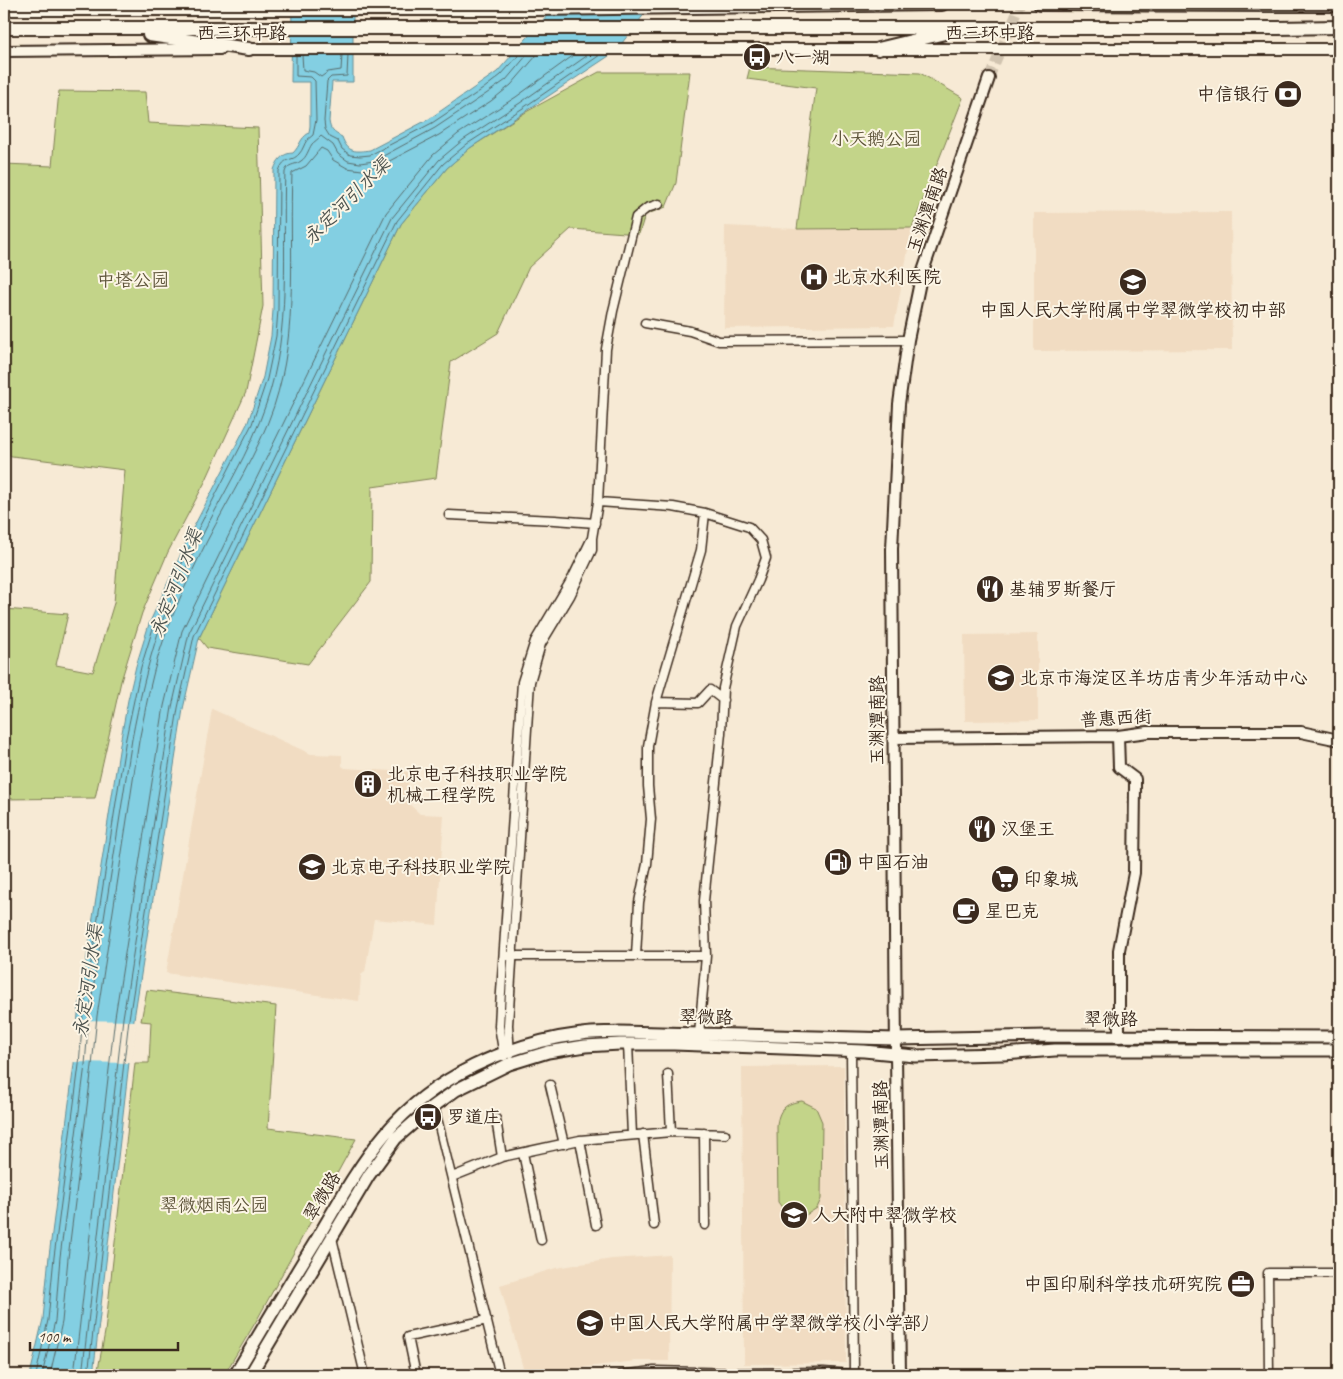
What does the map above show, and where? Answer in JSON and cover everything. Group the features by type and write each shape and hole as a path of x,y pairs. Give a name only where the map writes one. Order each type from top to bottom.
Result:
{"highway":[{"path":"71,8 98,4"},
{"path":"4,9 535,9 942,4"},
{"path":"1040,4 1339,6"},
{"path":"4,28 1339,27"},
{"path":"104,28 250,49"},
{"path":"878,49 967,28"}],"main road":[{"name":"翠微路","path":"235,1375 359,1169 385,1134 417,1103 451,1079 486,1060 506,1052 546,1040 583,1034 699,1034 896,1039 1046,1036 1339,1037"},
{"name":"翠微路","path":"250,1375 369,1175 396,1138 456,1090 509,1064 548,1052 584,1046 628,1044 851,1050 915,1056 1003,1054 1055,1050 1339,1050"}],"street":[{"name":"西三环中路","path":"4,51 481,48 1339,49"},
{"name":"玉渊潭南路","path":"900,1375 892,549 898,404 908,340 921,277 989,78"},
{"path":"506,1052 530,682 541,644 574,588 592,550 598,502 606,349 613,311 636,217 647,208 659,204"},
{"path":"645,323 690,331 719,341 908,340"},
{"path":"598,502 672,507 705,513 749,526 761,540 766,558 737,626 723,688 721,733 704,901 706,956 699,1034"},
{"path":"636,956 639,902 647,864 651,819 648,786 648,746 656,702 701,550 705,513"},
{"path":"449,515 595,523"},
{"path":"509,1064 499,1026 522,682 535,641 573,577 592,538"},
{"path":"656,702 698,703 710,690 723,700"},
{"name":"普惠西街","path":"894,738 1118,736 1148,732 1301,732 1339,740"},
{"path":"1118,736 1119,767 1134,779 1135,787 1134,873 1119,950 1119,1037"},
{"path":"503,956 706,956"},
{"path":"628,1044 632,1135"},
{"path":"851,1050 854,1374"},
{"path":"668,1074 671,1132"},
{"path":"550,1085 564,1144"},
{"path":"434,1106 500,1375"},
{"path":"496,1119 502,1158"},
{"path":"452,1177 502,1158 580,1140 671,1132 725,1134"},
{"path":"704,1133 705,1225"},
{"path":"643,1134 654,1225"},
{"path":"580,1140 596,1225"},
{"path":"524,1153 541,1240"},
{"path":"332,1238 365,1375"},
{"path":"1269,1375 1268,1273 1339,1273"},
{"path":"416,1375 408,1337 487,1320"},
{"path":"621,1375 654,1371 671,1373 864,1375"}],"shaded area":[{"name":"中国人民大学附属中学翠微学校初中部","path":"1231,212 1232,350 1034,351 1034,213"},
{"name":"北京水利医院","path":"725,226 797,229 912,228 894,326 724,328"},
{"name":"北京市海淀区羊坊店青少年活动中心","path":"1038,634 1038,720 965,721 964,635"},
{"name":"北京电子科技职业学院","path":"212,709 311,754 342,755 342,766 345,768 408,772 408,803 420,814 444,815 437,925 374,919 365,972 361,975 359,1001 166,973"},
{"name":"人大附中翠微学校","path":"844,1066 846,1363 744,1364 742,1067"},
{"name":"中国人民大学附属中学翠微学校(小学部)","path":"670,1255 669,1361 636,1361 578,1368 559,1375 525,1375 500,1285 556,1268 612,1259"}],"green space":[{"name":"小天鹅公园","path":"750,67 920,73 963,98 912,228 797,229 816,88 747,79"},
{"path":"599,72 690,72 676,183 666,207 645,215 639,234 571,229 529,267 498,333 451,362 436,478 372,487 371,582 308,664 207,648 199,638 401,224 447,168 470,148 526,112"},
{"name":"中塔公园","path":"59,91 145,92 148,123 258,128 263,306 246,392 205,482 168,552 142,613 121,681 95,798 4,799 4,609 68,614 56,665 93,672 114,603 125,470 4,455 4,164 52,166"},
{"name":"翠微烟雨公园","path":"147,990 276,1006 268,1128 356,1139 258,1318 224,1375 97,1375 105,1332 135,1063 149,1063 151,1022 141,1021"},
{"path":"802,1101 816,1108 822,1122 821,1199 817,1208 806,1215 798,1217 786,1213 778,1202 777,1127 779,1116 784,1108"}],"water":[{"name":"永定河引水渠","path":"292,4 353,4 353,82 332,82 329,121 331,129 342,137 350,149 360,151 370,150 429,119 497,72 557,4 652,4 615,52 470,148 447,168 401,224 199,638 183,709 134,1019 93,1375 30,1375 43,1319 49,1256 74,1064 78,1014 128,700 149,624 190,534 248,422 263,377 271,336 273,310 274,170 280,158 296,150 303,138 309,133 310,126 310,82 291,82"}],"pier":[{"path":"75,1020 136,1021 131,1063 71,1062"}],"tunnel":[{"path":"989,78 1020,4"}],"place":[{"name":"八一湖","path":"757,57"},
{"name":"中信银行","path":"1288,94"},
{"name":"北京水利医院","path":"814,277"},
{"name":"中国人民大学附属中学翠微学校初中部","path":"1133,282"},
{"name":"基辅罗斯餐厅","path":"990,589"},
{"name":"北京市海淀区羊坊店青少年活动中心","path":"1001,678"},
{"name":"北京电子科技职业学院 机械工程学院","path":"368,784"},
{"name":"汉堡王","path":"982,829"},
{"name":"中国石油","path":"838,862"},
{"name":"北京电子科技职业学院","path":"312,867"},
{"name":"印象城","path":"1005,879"},
{"name":"星巴克","path":"966,911"},
{"name":"罗道庄","path":"428,1117"},
{"name":"人大附中翠微学校","path":"794,1215"},
{"name":"中国印刷科学技术研究院","path":"1241,1284"},
{"name":"中国人民大学附属中学翠微学校(小学部)","path":"590,1323"}]}
